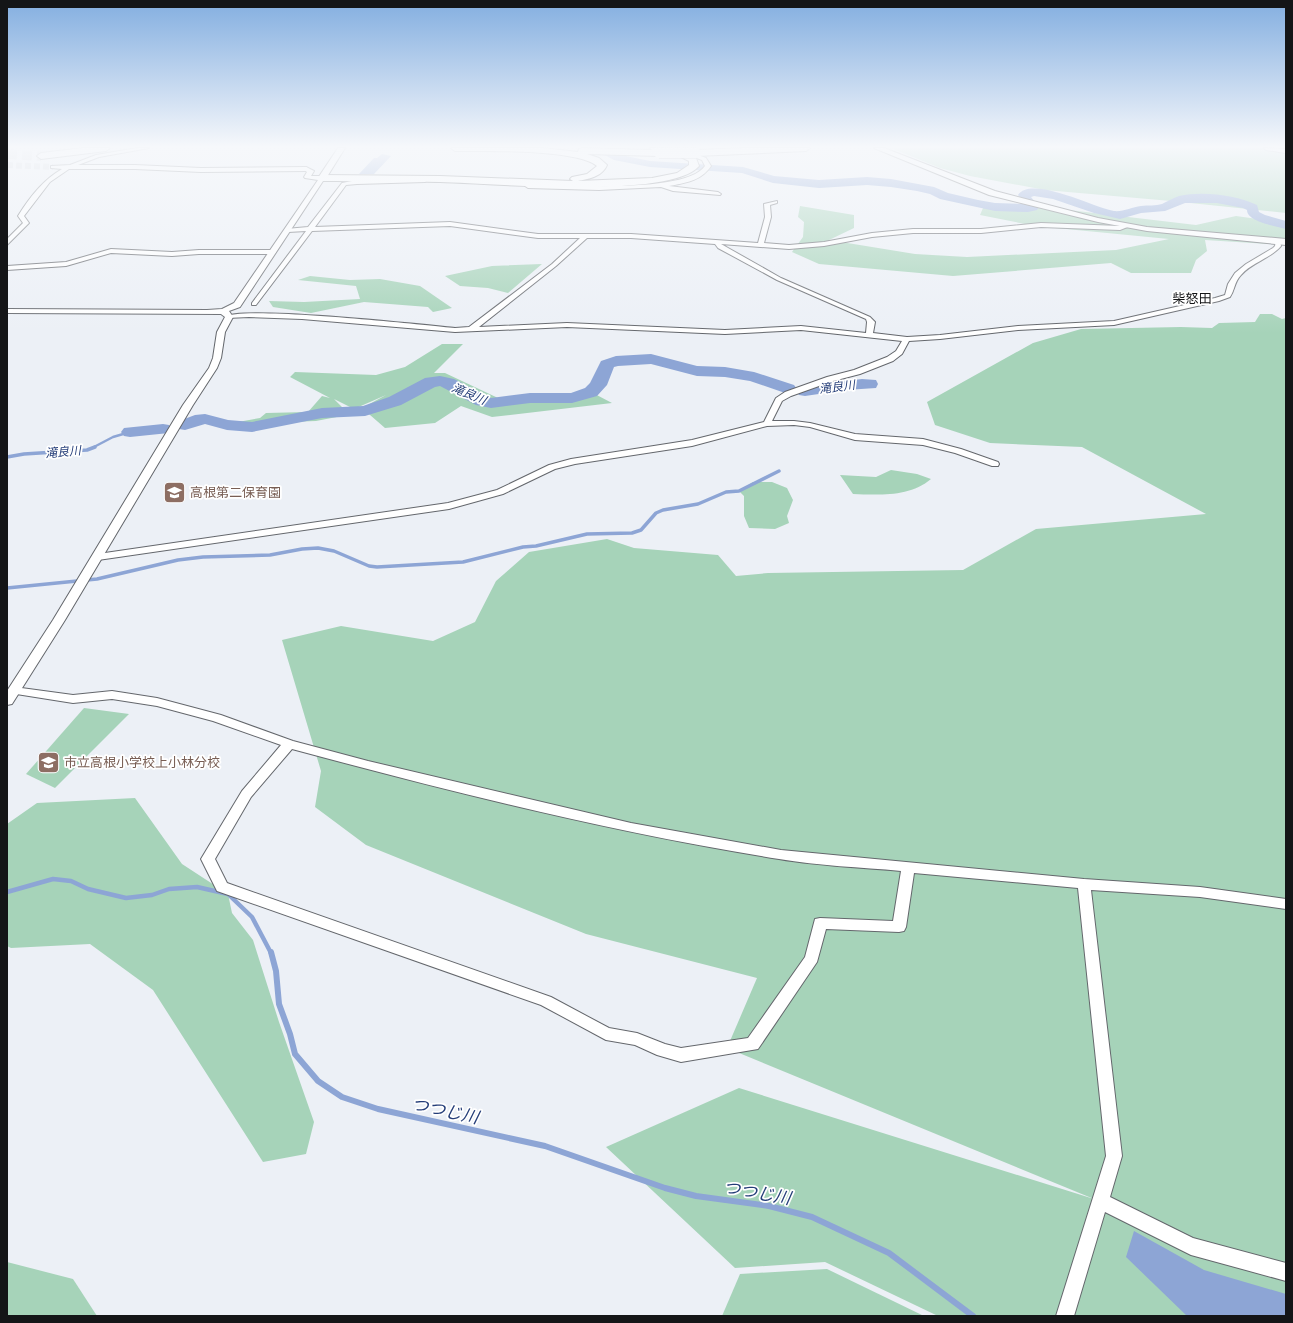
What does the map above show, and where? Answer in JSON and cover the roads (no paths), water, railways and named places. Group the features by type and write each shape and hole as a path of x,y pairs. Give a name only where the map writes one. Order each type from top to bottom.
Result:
{"main road":[{"path":"1060,210 1127,226 1181,233 1282,242"}],"street":[{"path":"7,243 26,223 21,216 25,210"},
{"path":"301,210 237,305 226,314 221,332 217,358 213,368 188,404 98,557 11,696 72,699 112,695 157,702 217,718 289,744 368,765 631,828 781,855 1084,884 1200,892 1286,904"},
{"path":"254,304 324,210"},
{"path":"760,245 768,217 767,210"},
{"path":"288,230 450,224 538,236 631,236 760,245 801,246 824,244 890,233 981,231 1027,225 1120,228 1127,226"},
{"path":"470,330 554,265 586,236"},
{"path":"717,242 720,247 760,269 868,318 872,322 868,335"},
{"path":"7,311 207,312 302,317 470,330 567,325 717,332 801,328 907,339 940,337 1018,328 1114,323 1217,300 1228,296 1230,286 1248,264 1274,251 1282,242"},
{"path":"7,268 66,264 111,251 172,254 199,252 273,252"},
{"path":"767,424 779,400 788,394 830,379 857,372 890,359 899,352 907,339"},
{"path":"98,557 450,506 500,492 552,466 574,461 692,443 767,424 794,423 810,425 855,437 923,442 958,451 995,464"},
{"path":"289,744 246,794 208,859 222,887 546,1001 606,1034 637,1039 662,1050 681,1055 753,1044 812,958 820,923 899,927 908,867"},
{"path":"1065,1316 1114,1156 1084,884"},
{"path":"1100,1201 1191,1246 1286,1272"}],"water":[{"path":"1134,1231 1204,1270 1286,1294 1286,1316 1187,1316 1126,1257"}],"waterway":[{"path":"1097,210 1110,214 1120,215 1137,210"},
{"path":"1253,210 1253,213 1260,218 1286,225"},
{"name":"滝良川","path":"185,425 195,420 205,419 227,425 252,427 322,413 365,411 395,401 431,382 440,381 448,383 482,401 491,403 530,398 572,398 591,392 598,385 607,364 616,361 651,359 697,371 725,372 754,377 788,389"},
{"name":"滝良川","path":"805,391 846,385 870,384"},
{"name":"滝良川","path":"130,432 163,429"},
{"name":"滝良川","path":"92,448 113,437 130,432"},
{"name":"滝良川","path":"7,457 24,454 87,450 95,447"},
{"path":"7,588 97,579 178,560 203,557 270,555 302,549 318,548 334,551 369,566 377,567 463,562 523,547 536,546 587,534 632,533 641,530 656,513 663,510 698,504 726,492 739,491 779,471"},
{"name":"つつじ川","path":"7,892 53,879 71,881 88,889 126,898 152,895 169,889 197,887 228,894 252,917 271,953"},
{"name":"つつじ川","path":"271,952 276,971 279,1004 290,1034 295,1054 318,1081 342,1097 378,1109 545,1146 665,1188 696,1196 769,1206 812,1217 889,1253 973,1316"}],"place":[{"name":"高根第二保育園","path":"175,492"},
{"name":"市立高根小学校上小林分校","path":"48,762"}],"district":[{"name":"柴怒田","path":"1192,298"}]}
